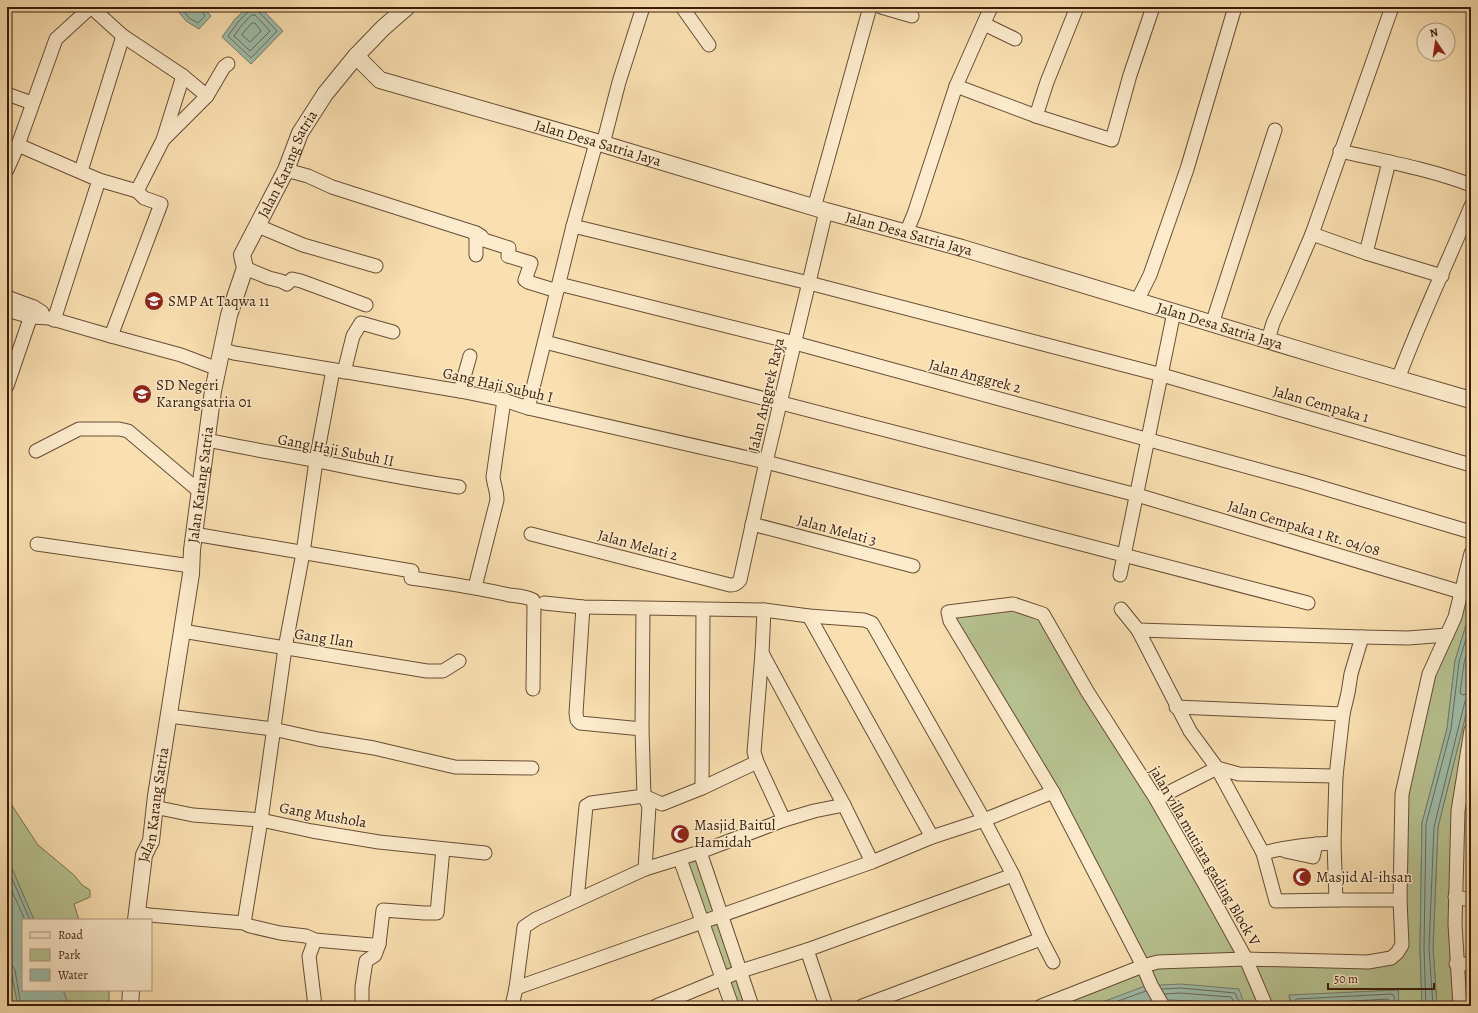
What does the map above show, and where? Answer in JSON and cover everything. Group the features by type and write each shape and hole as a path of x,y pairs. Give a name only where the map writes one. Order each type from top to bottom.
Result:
{"street":[{"path":"8,166 18,145 56,38 91,7 123,36 183,76 207,96"},
{"path":"528,408 573,226 643,7"},
{"path":"682,7 709,45"},
{"name":"Jalan Anggrek Raya","path":"736,584 740,580 766,462 809,282 820,210 870,7"},
{"path":"881,7 912,16"},
{"path":"906,233 914,214 956,86 991,7"},
{"path":"1036,116 1046,82 1077,7"},
{"path":"956,86 1036,116 1112,140 1130,75 1152,7"},
{"path":"1137,301 1150,274 1188,169 1235,7"},
{"path":"1268,340 1273,323 1312,234 1392,7"},
{"name":"Jalan Karang Satria","path":"136,916 144,855 151,841 154,807 191,566 199,491 221,350 231,310 245,268 242,255 286,170 300,134 325,94 356,56 405,8"},
{"path":"984,24 1015,39"},
{"path":"81,171 123,36"},
{"name":"Jalan Desa Satria Jaya","path":"356,56 380,80 820,210 962,248 1212,324 1471,400"},
{"path":"163,140 207,96 224,67 228,64"},
{"path":"137,191 163,140 183,76"},
{"path":"7,94 32,104"},
{"path":"1212,324 1275,130"},
{"path":"18,145 99,180 137,191 144,198 161,204 111,336"},
{"path":"1340,151 1448,177 1471,185"},
{"path":"1366,253 1389,162"},
{"path":"286,170 308,176 332,187 476,233 476,255"},
{"path":"52,319 99,180"},
{"path":"1398,379 1419,324 1442,276 1471,206"},
{"path":"258,226 303,245 376,266"},
{"name":"Jalan Cempaka 1","path":"573,226 809,282 1162,375 1471,465"},
{"name":"Jalan Anggrek 2","path":"476,233 484,240 510,248 508,256 531,263 525,280 528,282 558,287 794,343 1303,482 1471,532"},
{"path":"1312,234 1366,253 1442,276"},
{"path":"245,268 287,284 292,279 300,281 366,305"},
{"path":"7,297 33,312 52,319 181,355 218,369"},
{"path":"7,310 33,312"},
{"path":"7,386 33,312"},
{"path":"1120,575 1174,312"},
{"path":"244,923 261,820 285,648 303,553 316,461 339,371 353,336 361,323 393,332"},
{"name":"Jalan Cempaka 1 Rt. 04/08","path":"545,342 1137,495 1466,593"},
{"name":"Gang Haji Subuh I","path":"221,350 460,391 504,400 528,408 766,462 1308,603"},
{"path":"460,391 470,356"},
{"path":"475,587 497,500 493,477 504,400"},
{"path":"36,452 79,429 120,428 128,431 199,491"},
{"name":"Gang Haji Subuh II","path":"207,440 250,450 316,461 398,478 459,487"},
{"name":"Jalan Melati 3","path":"752,524 913,566"},
{"path":"194,534 412,571 411,578 475,587 516,596 528,597 532,600 533,689"},
{"name":"Jalan Melati 2","path":"532,534 730,585 736,584"},
{"path":"37,544 191,566"},
{"name":"jalan villa mutiara gading Block V","path":"1053,792 959,637 950,621 948,612 1013,604 1043,614 1087,691 1156,799 1246,959 1368,962 1391,958 1402,945 1400,900 1402,794 1429,674 1466,593 1471,554"},
{"path":"544,603 583,607 643,609 764,610 872,622 1014,875 1053,962"},
{"path":"583,607 576,713 577,720 580,723 642,729"},
{"path":"643,609 642,729 644,796 649,806 645,869"},
{"path":"1121,609 1138,630 1190,731 1217,768 1263,853 1276,900 1400,900"},
{"path":"702,788 703,610"},
{"path":"764,610 754,752 757,762 784,820"},
{"path":"809,616 932,837"},
{"path":"1138,630 1408,638 1447,635"},
{"name":"Gang Ilan","path":"182,631 427,671 443,671 459,661"},
{"path":"1336,900 1334,843 1336,776 1343,714 1352,668 1362,637"},
{"path":"762,653 844,805 872,862"},
{"path":"1176,706 1343,714"},
{"path":"169,716 273,729 318,739 374,748 455,767 532,768"},
{"path":"1460,1006 1456,964 1455,897 1458,811 1471,730"},
{"path":"577,900 586,806 591,803 644,796 662,804 702,788 757,762"},
{"path":"1156,799 1217,768 1240,774 1336,776"},
{"path":"516,988 872,862 932,837 984,820 1053,792 1163,1006"},
{"path":"512,1006 516,988 524,927 536,919 645,869 700,852 784,820 814,811 844,805"},
{"name":"Gang Mushola","path":"154,807 193,814 261,820 312,831 379,842 486,853"},
{"path":"1263,853 1278,849 1313,857 1316,844 1334,843"},
{"path":"362,1006 362,987 366,961 375,956 379,944 383,910 438,913 444,849"},
{"path":"700,852 752,1006"},
{"path":"680,859 732,1006"},
{"path":"656,1006 741,971 806,950 1014,875"},
{"path":"1455,897 1471,900"},
{"path":"136,916 148,915 244,923 250,926 280,933 306,936 315,940 372,945 379,944"},
{"path":"862,1006 1042,939"},
{"path":"315,940 309,956 315,1006"},
{"path":"806,950 826,1006"},
{"path":"1041,1006 1143,966 1158,962 1246,959 1266,1006"},
{"path":"1456,964 1471,964"},
{"path":"130,1006 132,991"}],"green space":[{"path":"1471,553 1471,609 1455,661 1447,729 1422,823 1420,949 1422,1006 1399,1006 1398,990 1289,996 1292,1006 1041,1006 1143,966 948,612 1013,604 1043,614 1246,959 1368,962 1397,953 1401,822 1421,710"},
{"path":"1471,694 1471,785 1462,784 1458,987 1471,986 1471,1006 1437,1006 1433,948 1438,827"},
{"path":"7,798 38,845 74,875 82,885 90,890 90,897 74,904 79,919 34,919 7,857"},
{"path":"700,852 752,1006 732,1006 680,859"},
{"path":"7,963 11,971 18,1006 7,1006"},
{"path":"63,991 109,991 109,1006 69,1006"}],"water":[{"path":"181,7 203,7 211,16 199,29 186,21 178,11"},
{"path":"248,7 260,7 283,31 251,64 222,37 235,19"},
{"path":"1471,609 1471,694 1438,827 1433,948 1437,1006 1422,1006 1420,949 1422,823 1447,729 1455,661"},
{"path":"7,857 34,919 22,919 22,991 63,991 69,1006 18,1006 11,971 7,963"},
{"path":"1181,984 1239,989 1245,1006 1092,1006 1145,986"},
{"path":"1398,990 1399,1006 1292,1006 1289,995"}],"place":[{"name":"SMP At Taqwa 11","path":"154,301"},
{"name":"SD Negeri Karangsatria 01","path":"142,394"},
{"name":"Masjid Baitul Hamidah","path":"680,834"},
{"name":"Masjid Al-ihsan","path":"1302,877"}]}
